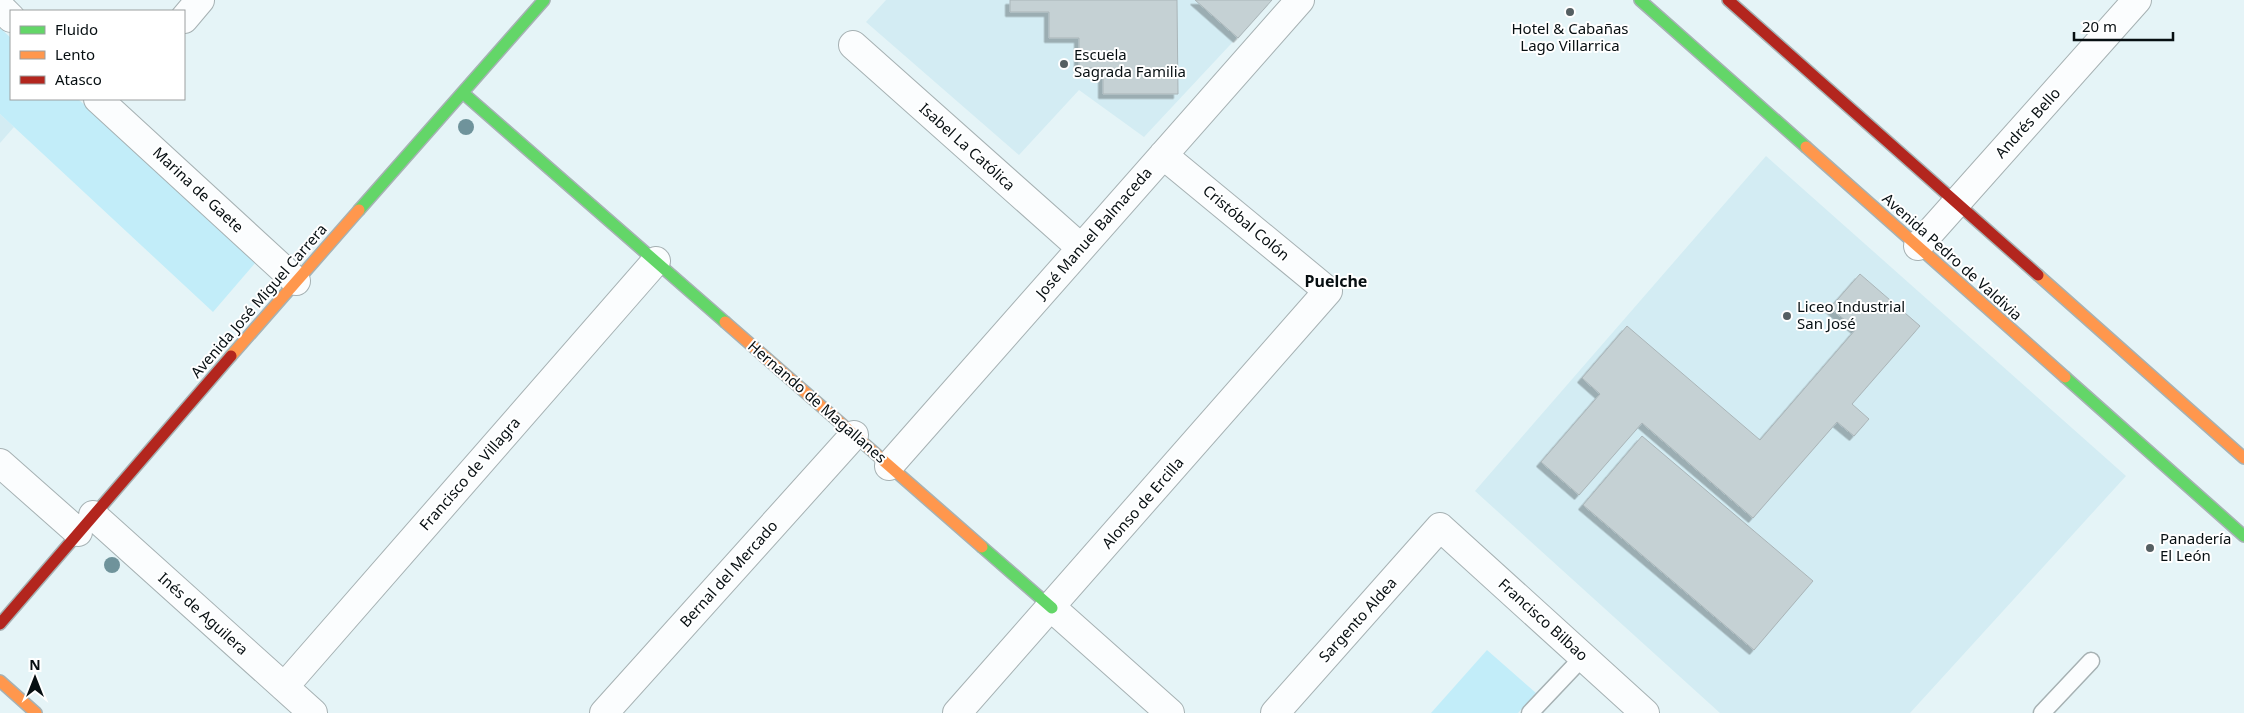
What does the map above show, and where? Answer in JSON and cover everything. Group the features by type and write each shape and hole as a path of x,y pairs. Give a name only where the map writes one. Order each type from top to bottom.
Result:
{"main road":[{"name":"Avenida José Miguel Carrera","path":"0,624 85,524 544,0"},
{"name":"Avenida Pedro de Valdivia","path":"1640,0 2244,536"},
{"path":"1728,0 2244,458"},
{"name":"Hernando de Magallanes","path":"463,93 1052,608"},
{"path":"0,681 36,713"}],"street":[{"path":"185,18 200,0"},
{"name":"José Manuel Balmaceda","path":"889,466 1300,0"},
{"name":"Andrés Bello","path":"1918,246 2138,0"},
{"path":"0,7 10,17"},
{"name":"Isabel La Católica","path":"853,45 1081,248"},
{"name":"Marina de Gaete","path":"105,101 296,282"},
{"name":"Cristóbal Colón","path":"1163,155 1328,291"},
{"name":"Francisco de Villagra","path":"284,687 656,261"},
{"name":"Alonso de Ercilla","path":"957,713 1052,608 1328,291"},
{"name":"Bernal del Mercado","path":"604,713 854,435"},
{"name":"Inés de Aguilera","path":"0,463 85,524 284,687 313,713"},
{"name":"Francisco Bilbao","path":"1440,527 1645,713"},
{"name":"Sargento Aldea","path":"1275,713 1440,527"},
{"name":"Hernando de Magallanes","path":"1052,608 1170,713"}],"lane":[{"path":"1530,713 1583,657"},
{"path":"2042,713 2091,661"}],"shaded area":[{"name":"Escuela Sagrada Familia","path":"886,0 1272,0 1144,137 1079,90 1019,155 866,22"},
{"path":"0,28 10,37 10,100 79,100 256,262 213,312 0,114"},
{"path":"0,114 14,127 0,143"},
{"name":"Liceo Industrial San José","path":"1766,156 2126,476 1910,713 1720,713 1475,491"},
{"path":"1487,650 1536,693 1518,713 1431,713"}],"building":[{"path":"1010,0 1177,0 1178,94 1103,94 1103,68 1079,68 1079,38 1049,38 1049,12 1010,12"},
{"path":"1195,0 1272,0 1238,38"},
{"path":"1860,274 1920,326 1852,404 1869,419 1854,436 1837,422 1753,518 1642,423 1579,495 1541,462 1600,394 1582,378 1627,326 1760,440 1856,329 1830,308"},
{"path":"1642,436 1813,581 1754,650 1583,505"}],"traffic: fast":[{"path":"359,210 544,0"},
{"path":"1640,0 1806,147"},
{"path":"463,93 725,322"},
{"path":"2065,377 2244,536"},
{"path":"982,547 1052,608"}],"traffic: slow":[{"path":"1806,147 2065,377"},
{"path":"231,356 359,210"},
{"path":"2038,275 2244,458"},
{"path":"725,322 982,547"},
{"path":"0,681 36,713"}],"traffic: jam":[{"path":"1728,0 2038,275"},
{"path":"0,624 231,356"}],"place":[{"name":"Hotel & Cabañas Lago Villarrica","path":"1570,12"},
{"name":"Escuela Sagrada Familia","path":"1064,64"},
{"name":"Liceo Industrial San José","path":"1787,316"},
{"name":"Panadería El León","path":"2150,548"}],"district":[{"name":"Puelche","path":"1336,281"}]}
